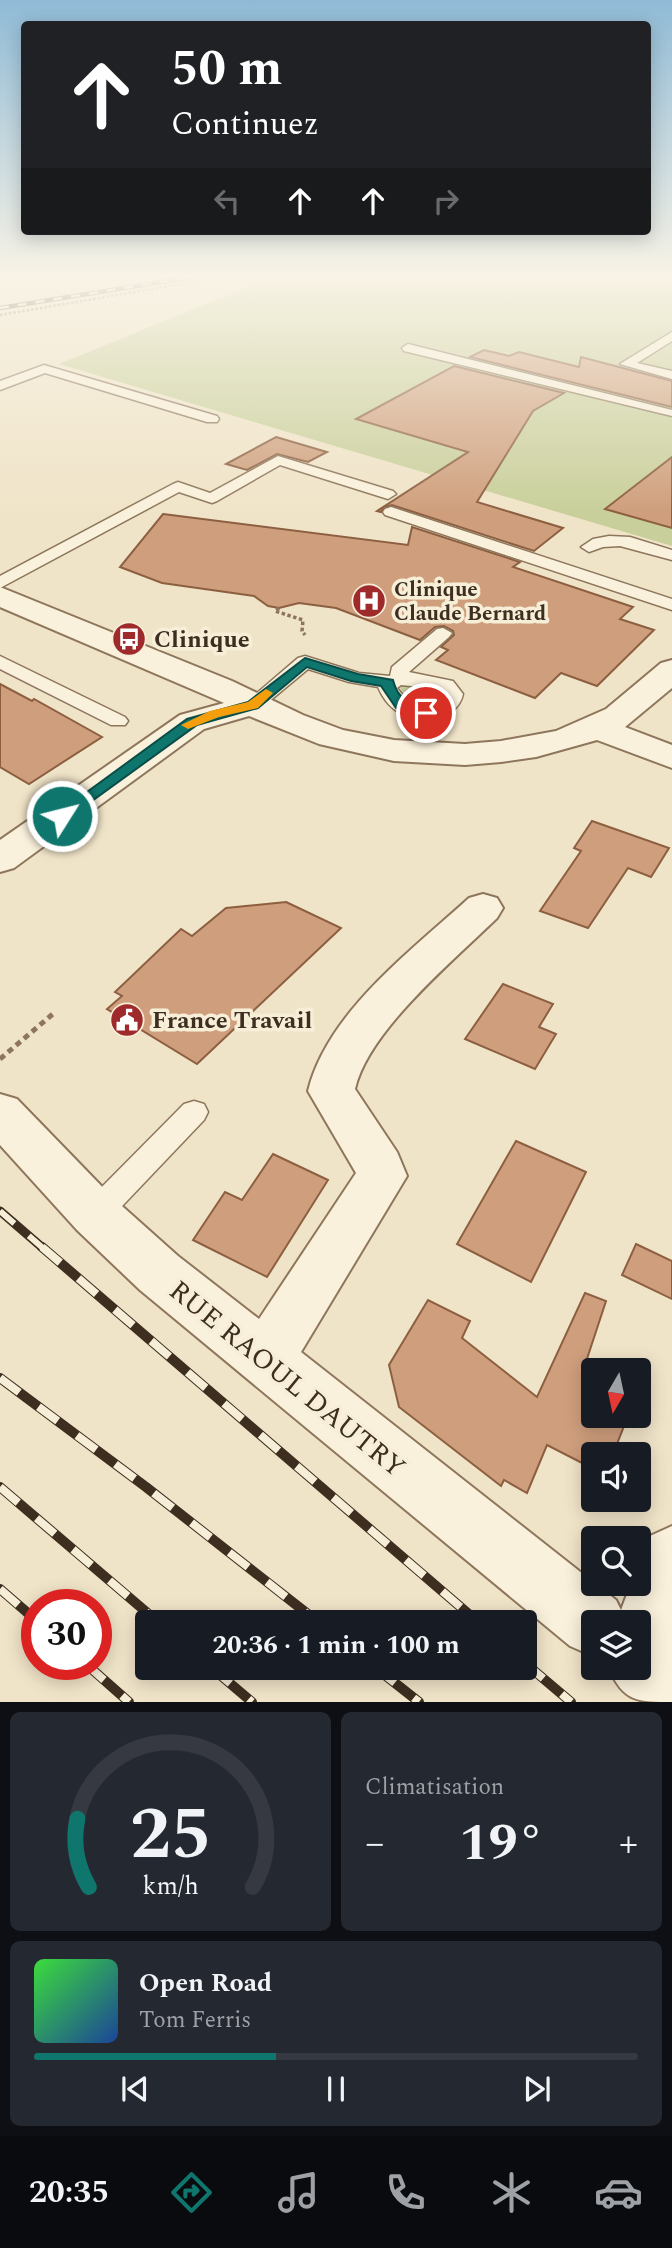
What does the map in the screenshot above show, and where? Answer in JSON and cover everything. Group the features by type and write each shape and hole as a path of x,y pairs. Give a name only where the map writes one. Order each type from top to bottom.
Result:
{"street":[{"path":"0,596 332,737 369,747 432,754 467,754 543,744 597,728 636,704 672,670"},
{"path":"192,722 199,679"},
{"path":"0,859 192,722 253,705"},
{"path":"597,728 672,757"},
{"path":"265,1359 382,1176 380,1167 331,1091 331,1079 337,1065 352,1042 386,1003 483,908"},
{"name":"RUE RAOUL DAUTRY","path":"0,1114 95,1214 159,1273 581,1613"},
{"path":"651,1617 672,1558"},
{"path":"651,1669 672,1686"}],"lane":[{"path":"430,353 670,412"},
{"path":"643,353 626,364 672,375"},
{"path":"0,386 44,369 212,419"},
{"path":"653,425 670,412"},
{"path":"0,583 178,487 212,498 278,460 388,494"},
{"path":"391,512 672,605"},
{"path":"589,547 597,542 614,540 672,555"},
{"path":"253,705 305,662 356,678 394,681 399,671 443,633"},
{"path":"0,662 118,721"},
{"path":"95,1214 194,1112"}],"path":[{"path":"0,1059 54,1013"}],"green space":[{"path":"85,353 672,353 672,546 59,364"},
{"path":"402,685 430,687 444,694 443,702 428,708 418,706 400,688"}],"building":[{"path":"477,353 509,356 525,353 579,367 581,357 672,381 672,407 470,357"},
{"path":"454,366 564,393 533,411 477,502 563,528 534,551 392,505 384,507 381,512 377,511 468,452 356,419"},
{"path":"276,437 327,452 308,462 277,454 247,470 226,464"},
{"path":"672,457 672,528 605,509"},
{"path":"163,514 408,545 412,527 520,562 513,567 633,607 620,619 654,630 597,686 561,673 535,698 436,660 448,650 441,647 454,635 453,631 444,626 435,627 420,640 336,608 299,603 279,608 268,606 254,596 162,583 120,567"},
{"path":"0,684 32,701 34,699 102,737 29,784 0,767"},
{"path":"592,821 669,848 651,877 628,868 588,928 540,911 581,851 574,848"},
{"path":"286,902 341,928 197,1064 107,1009 122,996 115,992 181,929 192,936 226,908"},
{"path":"503,984 553,1004 539,1027 556,1034 535,1069 465,1039"},
{"path":"516,1141 586,1172 531,1282 457,1244"},
{"path":"273,1154 328,1180 267,1277 193,1240 225,1192 242,1200"},
{"path":"636,1244 672,1261 672,1299 622,1275"},
{"path":"585,1293 606,1301 587,1358 581,1358 581,1428 623,1428 618,1442 581,1442 581,1462 547,1445 527,1493 504,1480 501,1486 399,1407 389,1365 428,1300 470,1321 462,1338 537,1397"}],"railway":[{"path":"0,1211 44,1249"},
{"path":"42,1247 464,1610"},
{"path":"0,1378 146,1487 303,1610"},
{"path":"0,1487 144,1610"},
{"path":"0,1589 21,1607"},
{"path":"537,1673 571,1702"},
{"path":"104,1680 129,1702"},
{"path":"226,1680 252,1702"},
{"path":"391,1680 419,1702"}],"slow traffic":[{"path":"188,725 215,714 253,705 266,693"}],"place":[{"name":"Clinique Claude Bernard","path":"369,601"},
{"name":"Clinique","path":"129,639"},
{"name":"France Travail","path":"127,1020"}],"route":[{"path":"62,816 192,722 253,705 305,662 356,678 388,683 387,688 401,705 426,713"}]}
